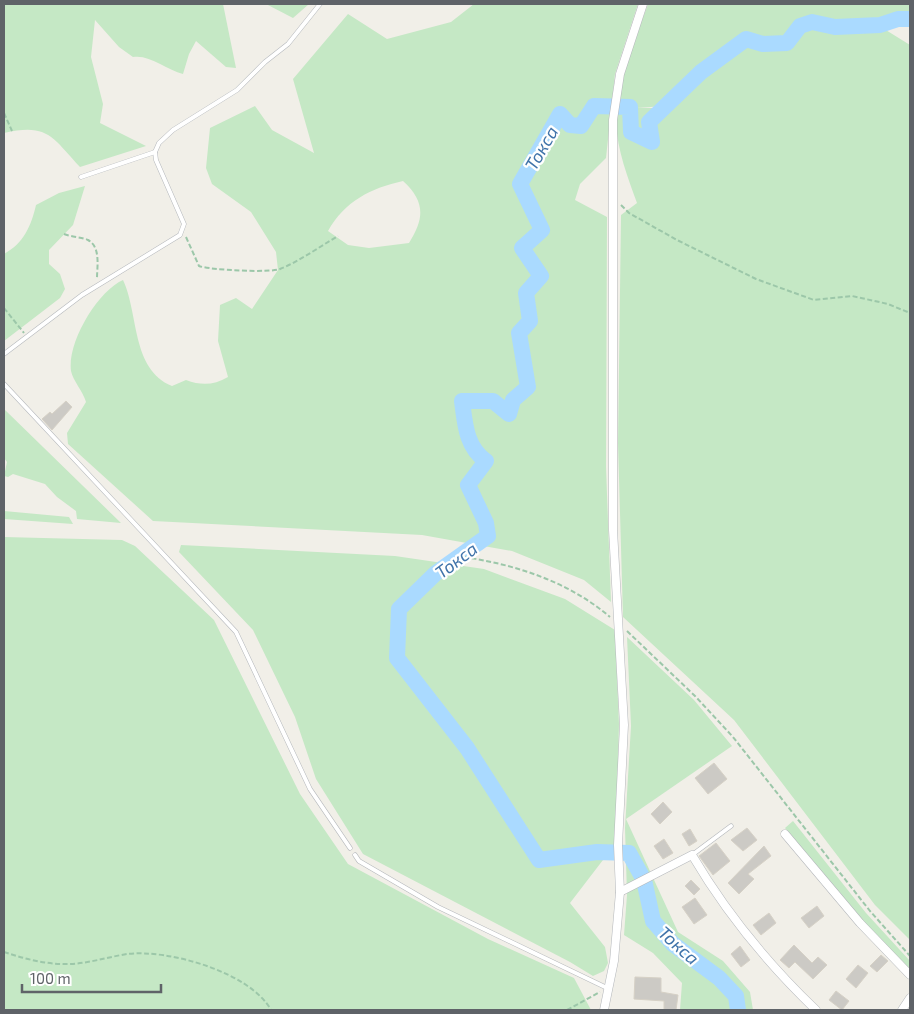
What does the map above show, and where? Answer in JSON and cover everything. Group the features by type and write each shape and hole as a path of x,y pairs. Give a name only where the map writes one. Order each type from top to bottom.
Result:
{"street":[{"path":"604,1010 614,961 620,892 618,845 624,725 613,530 615,106 620,74 643,4"},
{"path":"785,834 860,923 910,975"},
{"path":"620,892 692,855 710,885 733,915 816,1010"},
{"path":"902,1010 910,998"}],"lane":[{"path":"4,354 97,286 180,235 183,230 182,217 158,164 155,152 159,143 173,130 237,90 265,62 288,44 320,4"},
{"path":"81,178 155,152"},
{"path":"4,384 236,632 310,789 350,848"},
{"path":"692,855 731,826"},
{"path":"355,855 359,861 438,907 607,988"}],"path":[{"path":"4,113 12,131"},
{"path":"614,198 629,213 648,224 756,280 814,300 852,296 888,304 910,314"},
{"path":"183,230 199,266 208,269 241,271 278,270 338,236"},
{"path":"64,234 88,240 95,247 98,260 97,286"},
{"path":"4,308 27,337"},
{"path":"464,557 494,562 534,574 574,591 599,607 619,624 695,696 733,737 870,911 910,956"},
{"path":"4,952 46,963 71,964 129,954 166,956 197,962 254,990 271,1010"},
{"path":"567,1010 607,988"}],"green space":[{"path":"4,4 223,4 236,68 226,67 196,41 189,54 183,74 177,72 152,60 133,57 119,47 95,20 91,57 103,104 100,123 146,146 80,167 55,140 40,131 19,130 4,133"},
{"path":"266,4 309,4 293,18"},
{"path":"474,4 638,4 615,74 606,158 580,184 575,200 607,217 606,467 611,602 584,580 512,551 422,535 153,521 68,444 67,433 86,402 71,371 74,346 86,319 113,286 123,280 143,354 149,367 159,378 172,386 186,380 208,384 228,377 218,341 220,305 236,298 252,309 278,270 276,252 251,212 212,184 206,168 210,128 255,106 272,130 314,153 293,79 348,14 387,39 451,22","holes":["403,181 416,196 419,204 420,218 409,243 369,248 348,245 328,231 342,212 360,197"]},
{"path":"648,4 910,4 910,16 845,24 833,24 815,20 805,21 793,31 786,41 763,42 744,37 700,72 665,106 637,108 666,108 702,73 745,42 763,46 786,45 801,28 811,25 835,29 881,27 910,45 910,940 875,905 734,720 623,617 618,443 621,215 637,203 621,153 616,122 619,92 623,77"},
{"path":"85,186 73,225 49,250 49,264 60,274 65,289 60,298 4,341 4,254 17,245 26,233 36,205 59,193"},
{"path":"4,409 121,523 77,519 76,511 57,497 45,484 13,474 8,477 4,476 7,462 4,458"},
{"path":"4,511 69,517 73,524 4,519"},
{"path":"4,537 122,540 135,546 214,620 300,794 348,864 488,939 574,978 591,1010 4,1010"},
{"path":"181,545 395,556 484,569 565,599 615,630 619,724 616,843 570,903 605,947 608,963 604,971 593,976 570,962 363,854 316,779 295,717 253,630 179,552"},
{"path":"627,637 694,700 732,746 626,819 678,932 723,961 750,992 753,1010 680,1010 682,983 653,953 624,935 627,895 625,828 631,726"},
{"path":"793,821 866,913 910,961 910,970 869,928 785,828"}],"building":[{"path":"66,401 72,407 52,430 42,419 50,412 52,414"},
{"path":"714,763 727,779 708,794 695,778"},
{"path":"663,802 672,812 660,824 651,814"},
{"path":"747,828 757,840 743,851 731,840"},
{"path":"690,829 697,841 689,846 682,834"},
{"path":"664,839 673,853 663,859 654,846"},
{"path":"716,843 730,861 713,875 699,856"},
{"path":"764,846 771,856 748,874 754,879 739,894 728,883"},
{"path":"691,880 700,889 694,895 685,886"},
{"path":"695,898 707,915 694,924 682,907"},
{"path":"817,906 824,916 809,928 801,918"},
{"path":"769,913 776,923 761,935 753,925"},
{"path":"794,945 812,963 818,957 827,965 813,979 795,962 789,968 780,960"},
{"path":"740,946 750,960 741,967 731,954"},
{"path":"881,955 888,961 877,972 870,966"},
{"path":"858,965 868,973 856,988 846,979"},
{"path":"635,977 661,978 661,992 678,995 676,1010 664,1010 664,1001 634,999"},
{"path":"836,991 849,1001 842,1010 829,1000"}],"waterway":[{"name":"Токса","path":"738,1010 736,996 719,978 673,944 653,921 644,880 629,853 597,852 539,860 467,748 397,658 399,609 436,573 488,536 486,523 468,485 486,461 470,442 462,401 493,401 509,414 513,400 528,387 519,333 530,321 526,293 541,276 522,248 542,230 520,184 560,114 570,125 581,126 594,106 630,107 631,132 652,142 649,122 701,72 746,39 763,44 787,43 800,26 812,22 835,27 880,25 898,19 910,19"}]}
